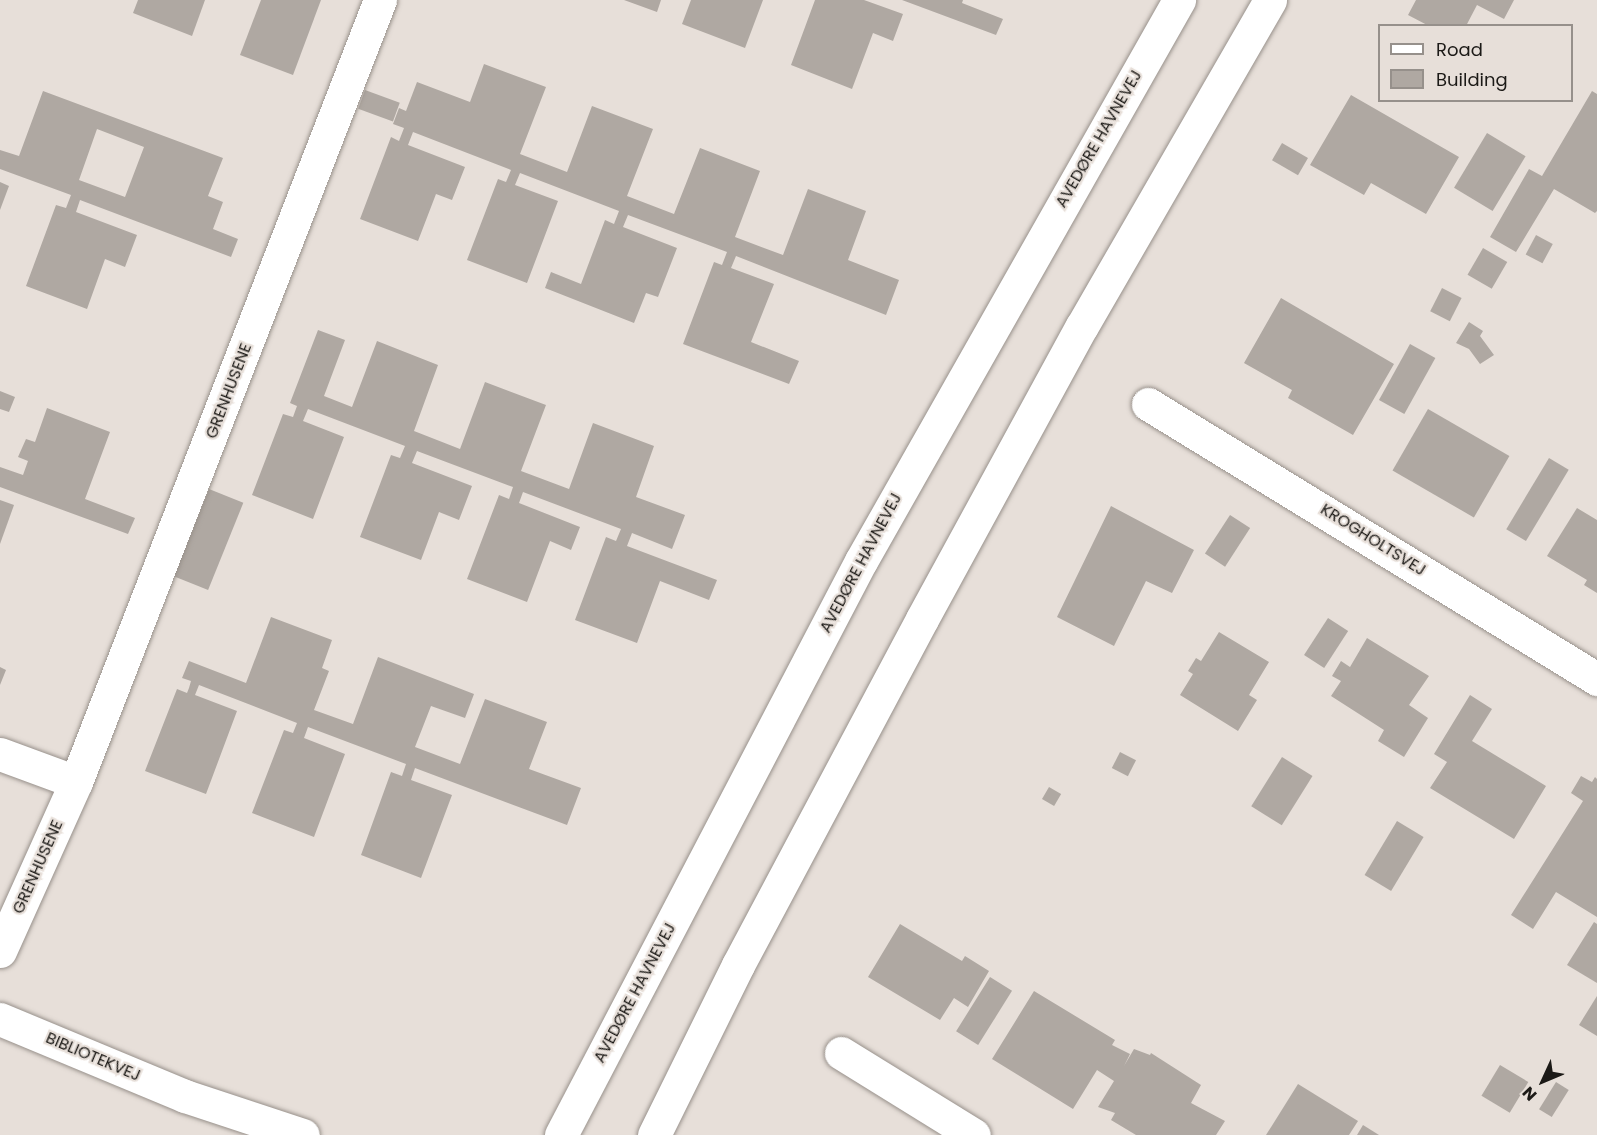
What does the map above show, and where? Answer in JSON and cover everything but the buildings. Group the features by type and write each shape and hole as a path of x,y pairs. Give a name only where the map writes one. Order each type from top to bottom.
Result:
{"street":[{"name":"GRENHUSENE","path":"0,951 76,783 380,0"},
{"name":"AVEDØRE HAVNEVEJ","path":"561,1135 861,561 1179,0"},
{"path":"654,1135 738,965 922,618 1082,326 1270,0"},
{"name":"KROGHOLTSVEJ","path":"1148,404 1597,679"},
{"path":"0,754 76,783"},
{"name":"BIBLIOTEKVEJ","path":"0,1019 185,1096 303,1135"},
{"path":"841,1053 974,1135"},
{"name":"BIBLIOTEKVEJ","path":"185,1096 253,1135"}]}
